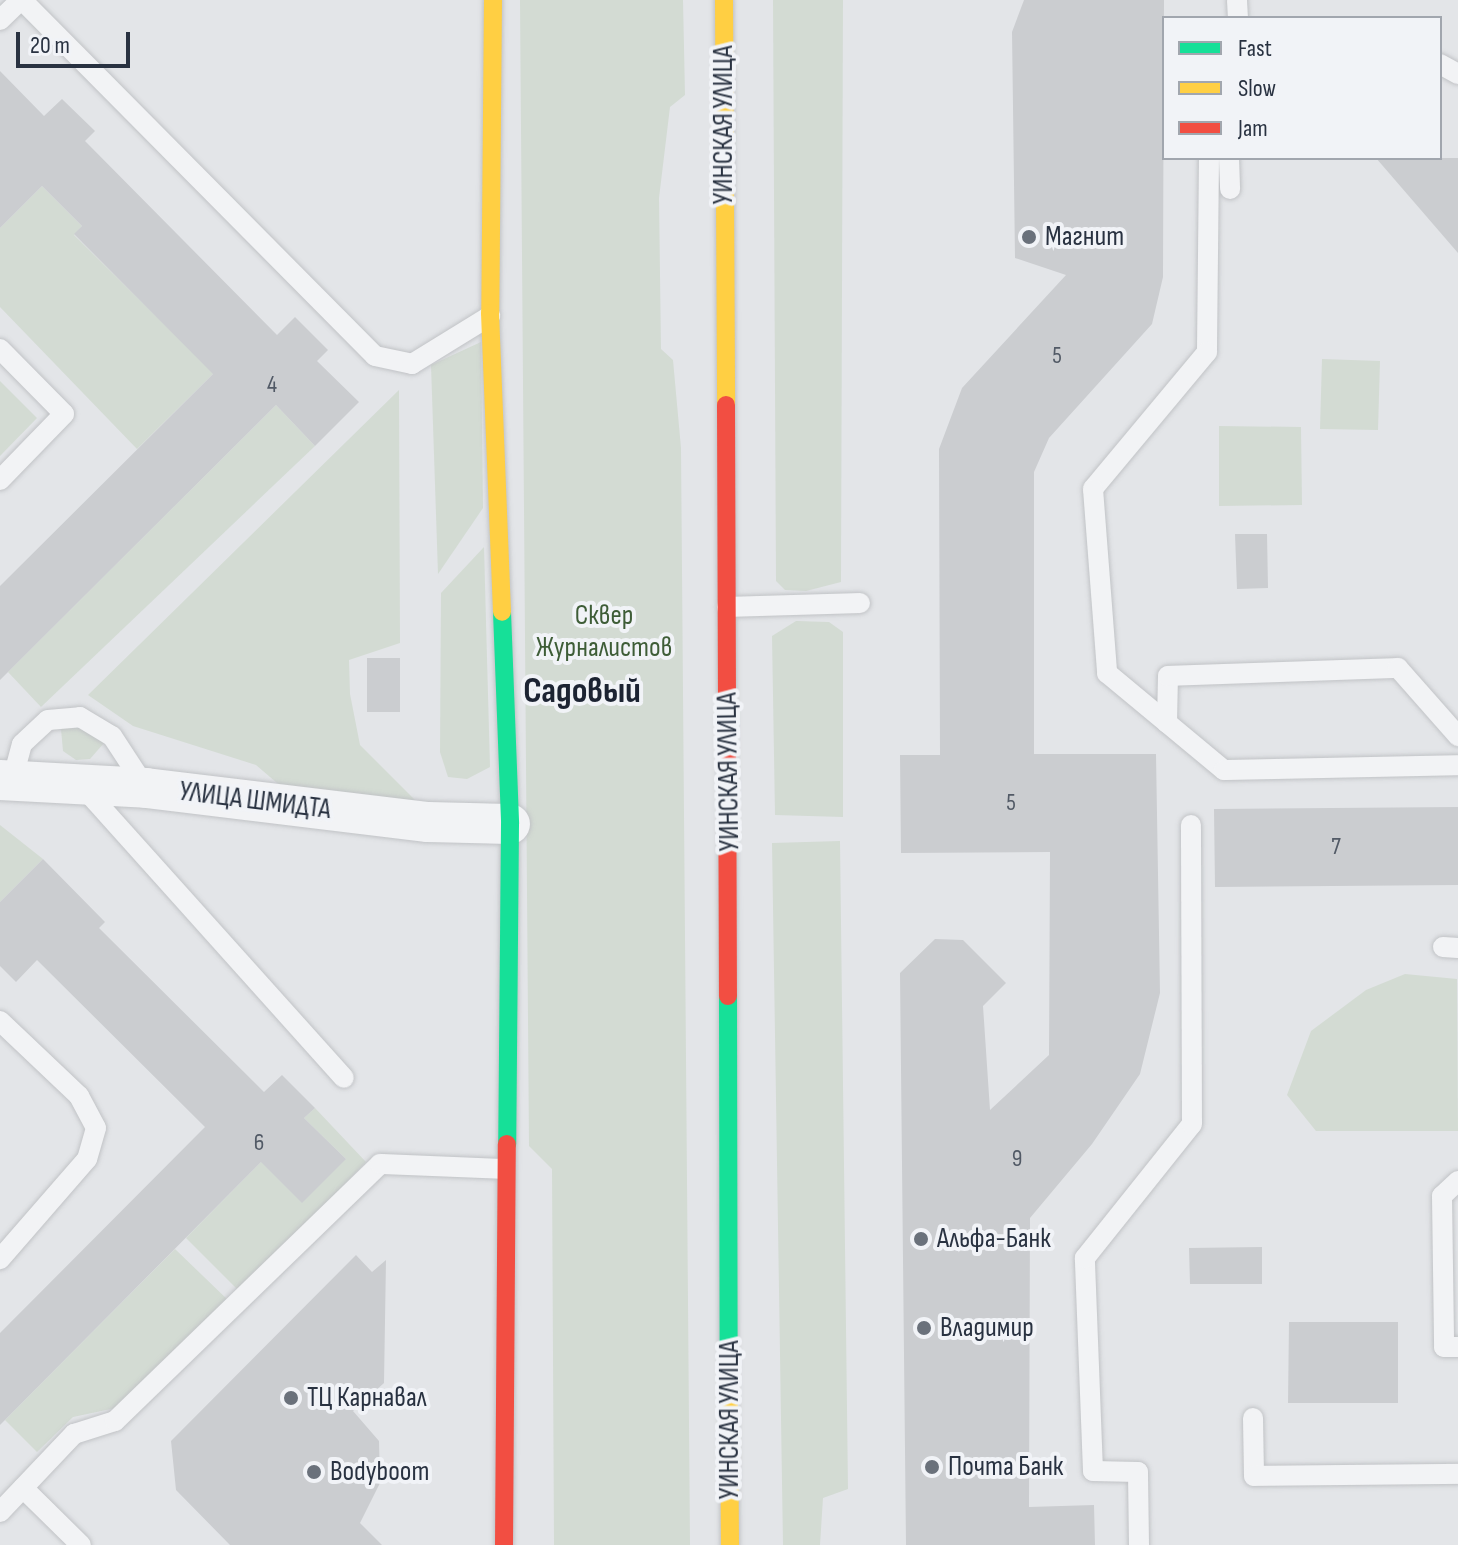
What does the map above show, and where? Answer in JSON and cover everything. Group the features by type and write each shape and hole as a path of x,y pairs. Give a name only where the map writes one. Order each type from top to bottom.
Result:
{"street":[{"path":"493,0 490,316 510,824 504,1169 504,1545"},
{"name":"УИНСКАЯ УЛИЦА","path":"724,0 730,1545"},
{"name":"УЛИЦА ШМИДТА","path":"6,780 146,788 428,822 510,824"}],"lane":[{"path":"0,20 22,0 375,356 412,364 490,316"},
{"path":"1209,160 1207,352 1093,489 1107,673 1224,770 1458,765"},
{"path":"1229,160 1230,189"},
{"path":"0,349 64,414 0,480"},
{"path":"727,607 860,603"},
{"path":"1167,723 1168,676 1398,668 1458,736"},
{"path":"6,780 22,744 48,720 80,717 112,736 146,788"},
{"path":"81,784 344,1078"},
{"path":"1139,1545 1138,1472 1093,1471 1085,1258 1192,1124 1191,825"},
{"path":"0,1021 79,1096 96,1128 87,1159 0,1259"},
{"path":"0,1512 74,1434 115,1421 380,1164 504,1169"},
{"path":"1458,1181 1442,1196 1444,1347 1458,1347"},
{"path":"1253,1418 1254,1476 1458,1474"},
{"path":"23,1488 81,1545"}],"green space":[{"name":"Сквер Журналистов","path":"520,0 683,0 685,95 670,107 659,198 661,349 673,360 681,448 690,1545 554,1545 552,1169 529,1146"},
{"path":"773,0 843,0 841,582 806,591 785,590 776,581"},
{"path":"42,186 82,226 74,235 178,338 218,369 137,449 0,307 0,228"},
{"path":"481,342 483,508 438,574 431,365"},
{"path":"1322,359 1380,361 1378,430 1320,429"},
{"path":"0,381 37,418 0,456"},
{"path":"399,390 400,643 349,660 350,694 360,745 417,802 284,789 256,765 133,726 88,695"},
{"path":"276,405 315,446 41,707 8,672"},
{"path":"1219,426 1301,427 1302,505 1219,506"},
{"path":"484,547 490,767 467,779 448,777 440,752 441,593"},
{"path":"796,621 829,622 843,632 843,817 775,815 772,636"},
{"path":"71,717 104,743 90,759 76,760 63,751 61,729"},
{"path":"0,825 43,859 0,902"},
{"path":"840,841 848,1489 823,1498 820,1545 783,1545 772,843"},
{"path":"1405,974 1457,979 1458,1131 1316,1131 1287,1095 1311,1031 1366,990"},
{"path":"315,1108 366,1162 241,1293 186,1238 261,1162 346,1159 304,1118"},
{"path":"175,1249 230,1302 125,1406 73,1417 37,1452 5,1420"}],"building":[{"path":"1024,0 1164,0 1163,277 1152,324 1049,438 1034,472 1034,754 1156,754 1160,993 1140,1074 1092,1144 1030,1218 1029,1507 1094,1505 1095,1545 906,1545 900,973 935,939 963,940 1006,983 983,1006 990,1110 1049,1055 1050,852 901,853 900,755 940,755 939,449 962,388 1066,275 1015,258 1012,32"},
{"path":"0,71 44,116 62,99 95,131 85,141 277,335 295,317 328,350 317,361 359,402 315,446 276,405 0,680 0,586 213,374 74,234 82,226 42,186 0,228"},
{"path":"1458,158 1458,253 1378,160"},
{"path":"1235,534 1267,534 1268,588 1237,589"},
{"path":"367,658 400,658 400,712 367,712"},
{"path":"1458,807 1458,885 1215,887 1214,809"},
{"path":"43,859 105,922 99,928 264,1092 282,1075 315,1108 304,1118 346,1159 302,1203 261,1162 0,1425 0,1333 205,1127 37,960 16,982 0,966 0,902"},
{"path":"1262,1247 1262,1284 1190,1284 1189,1248"},
{"name":"ТЦ Карнавал","path":"356,1255 372,1272 386,1260 384,1383 353,1411 379,1441 380,1483 360,1523 382,1545 230,1545 176,1490 171,1441"},
{"path":"1289,1322 1398,1322 1398,1403 1288,1403"}],"traffic: fast":[{"path":"502,612 510,824 507,1144"},
{"path":"728,996 729,1405"}],"traffic: slow":[{"path":"493,0 490,313 502,612"},
{"path":"724,0 726,405"},
{"path":"729,1405 730,1545"}],"traffic: jam":[{"path":"726,405 728,996"},
{"path":"504,1545 507,1144"}],"place":[{"name":"Магнит","path":"1029,237"},
{"name":"Альфа-Банк","path":"921,1239"},
{"name":"Владимир","path":"924,1328"},
{"name":"ТЦ Карнавал","path":"291,1398"},
{"name":"Почта Банк","path":"932,1467"},
{"name":"Bodyboom","path":"314,1472"}],"district":[{"name":"Садовый","path":"582,692"}]}
